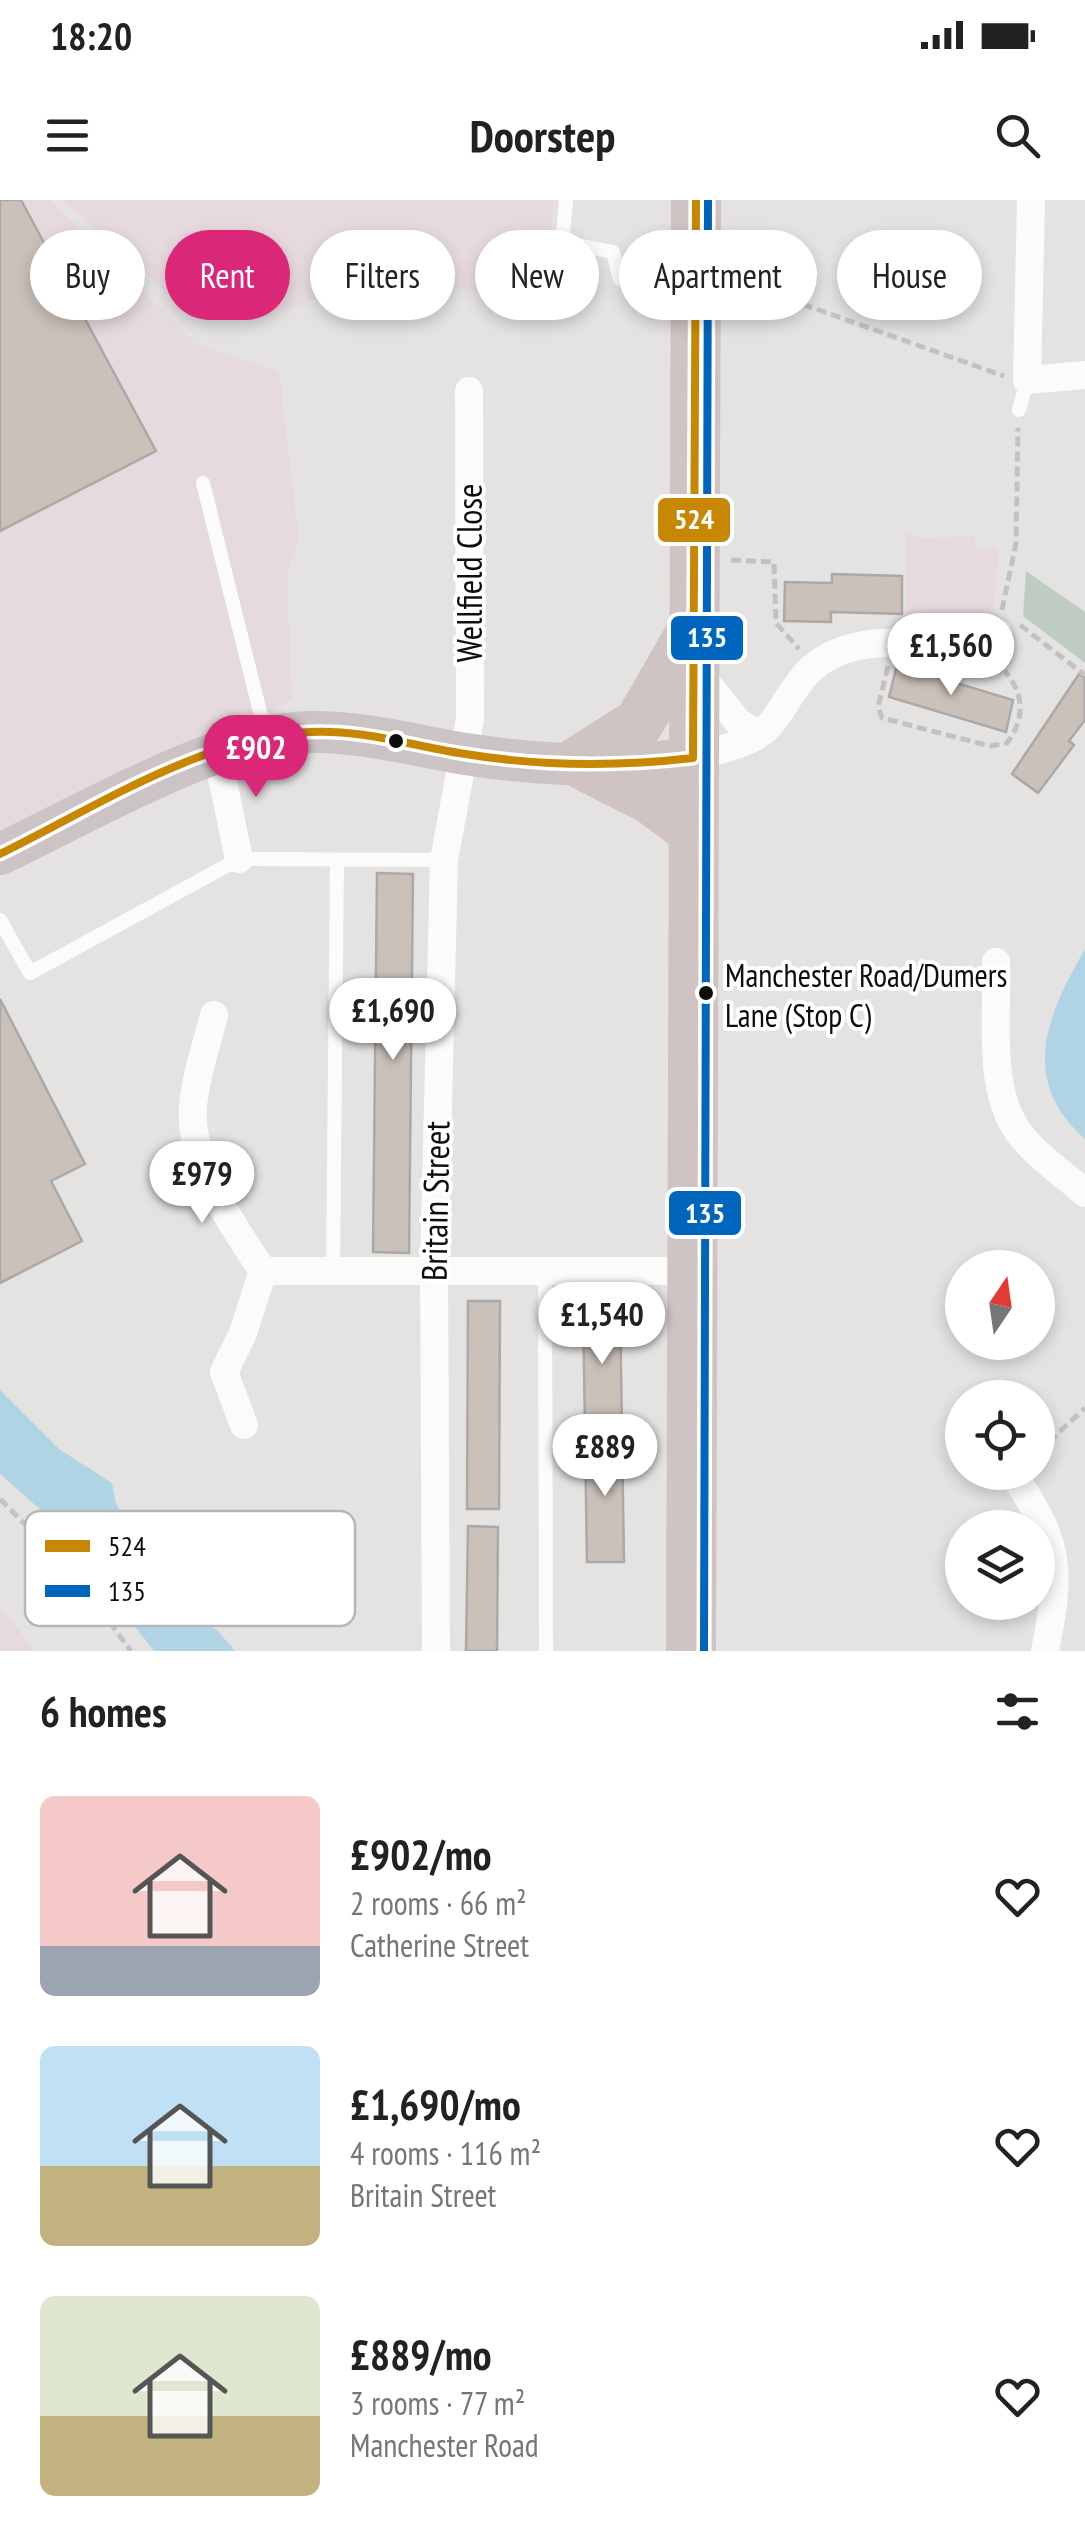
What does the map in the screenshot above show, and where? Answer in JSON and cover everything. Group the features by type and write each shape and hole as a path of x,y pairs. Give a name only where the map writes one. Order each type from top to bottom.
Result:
{"highway":[{"path":"696,200 696,230"},
{"path":"691,1651 696,320"},
{"path":"577,762 618,740 643,718 694,645"},
{"path":"577,762 650,798 692,830"}],"main road":[{"path":"0,854 217,753 266,738 308,732 356,734 463,753 577,762 645,764 693,758"}],"street":[{"path":"1031,200 1027,380 1085,375"},
{"name":"Wellfield Close","path":"463,753 470,719 469,391"},
{"path":"693,758 768,728 814,666 836,654 997,633"},
{"path":"694,645 708,689 738,722 758,734"},
{"path":"217,753 239,860"},
{"name":"Britain Street","path":"436,1651 434,1271 444,860 463,753"},
{"path":"996,962 1001,1085 1008,1114 1031,1145 1085,1193"},
{"path":"214,1015 193,1106 195,1144 235,1229 264,1271"},
{"path":"264,1271 693,1271"},
{"path":"244,1425 224,1372 243,1333 264,1271"},
{"path":"1023,1490 1044,1525 1056,1568 1054,1612 1044,1651"}],"lane":[{"path":"566,200 563,233 567,242 613,252 619,275"},
{"path":"1018,410 1027,380"},
{"path":"203,484 266,738"},
{"path":"0,920 30,972 239,860 444,860"},
{"path":"332,1271 337,860"},
{"path":"545,1271 546,1651"}],"path":[{"path":"817,310 1002,375 1027,380"},
{"path":"893,644 878,707 882,718 990,746 1008,743 1020,719 1020,690 997,633 1016,544 1018,410"},
{"path":"694,558 774,562 776,623 814,666"},
{"path":"997,633 1085,675"},
{"path":"1055,1436 1085,1408"},
{"path":"0,1500 25,1525"},
{"path":"112,1626 131,1651"}],"shaded area":[{"path":"0,200 50,200 80,230 30,230 30,320 145,320 145,294 165,313 165,320 172,320 196,344 279,371 299,541 287,573 292,700 0,831"},
{"path":"62,200 553,200 551,230 475,230 475,291 455,289 455,230 310,230 310,301 290,310 290,230 165,230 165,292 145,274 145,230 96,230"},
{"path":"907,533 924,538 975,536 975,547 998,548 994,611 961,631 906,619"},
{"path":"1026,571 1085,612 1085,663 1023,616"},
{"path":"0,1609 11,1620 35,1651 0,1651"}],"water":[{"path":"1085,949 1085,1139 1064,1117 1052,1094 1046,1071 1046,1047 1059,999"},
{"path":"0,1390 59,1449 112,1483 121,1511 42,1511 0,1474"},
{"path":"135,1626 210,1626 235,1651 154,1651"}],"building":[{"path":"0,200 21,200 37,230 30,230 30,320 86,320 156,451 0,531"},
{"path":"832,574 902,576 902,614 831,612 831,622 784,621 785,582 832,583"},
{"path":"897,665 1013,700 1006,732 889,697"},
{"path":"1079,674 1085,678 1085,720 1069,741 1074,745 1038,793 1012,774"},
{"path":"377,873 413,874 409,1253 373,1252"},
{"path":"0,999 85,1164 51,1181 82,1241 0,1283"},
{"path":"468,1301 500,1301 499,1509 467,1509"},
{"path":"583,1304 620,1304 622,1429 585,1430"},
{"path":"622,1436 624,1562 587,1562 585,1437"},
{"path":"468,1526 498,1527 497,1651 466,1651"}],"transit line":[{"name":"524","path":"0,854 150,778 228,747 268,737 347,733 459,753 546,763 605,764 693,758 696,200"},
{"name":"135","path":"704,1651 708,200"}],"place":[{"name":"Manchester Road/Dumers Lane (Stop C)","path":"706,993"}]}
